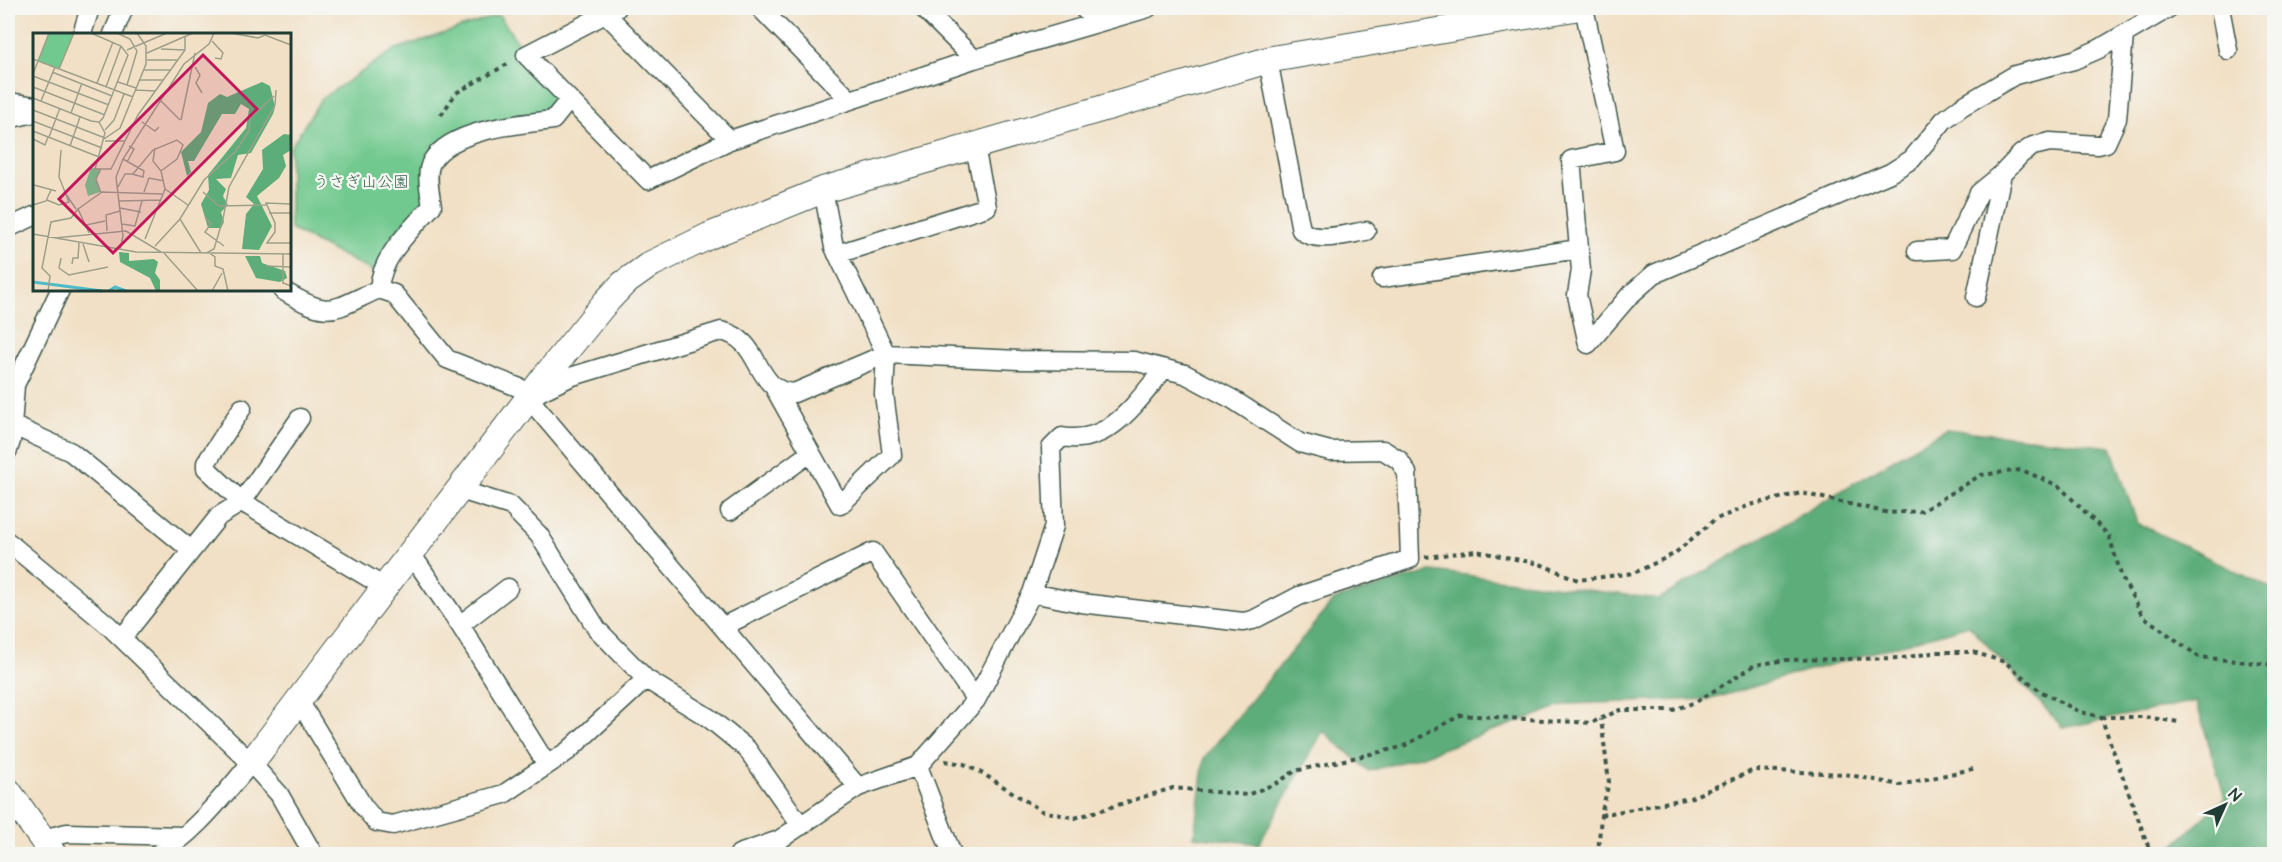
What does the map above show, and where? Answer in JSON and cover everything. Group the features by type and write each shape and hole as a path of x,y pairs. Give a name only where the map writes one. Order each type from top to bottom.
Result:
{"street":[{"path":"82,33 90,8"},
{"path":"113,33 124,8"},
{"path":"760,8 850,100"},
{"path":"924,8 974,59"},
{"path":"1083,8 1097,22"},
{"path":"730,140 611,11 526,55 648,180 730,140 974,59 1148,8"},
{"path":"158,855 217,803 251,764 530,397 605,303 623,284 651,264 709,236 823,190 1268,60 1574,8"},
{"path":"1584,8 1615,151 1571,160 1581,270 1577,295 1588,344 1629,296 1654,274 1890,173 1912,159 1944,120 1961,107 2015,75 2074,60 2124,35 2169,8"},
{"path":"2220,8 2228,50"},
{"path":"1917,251 1952,249 1979,193 2021,154 2033,146 2050,142 2098,145 2106,143 2117,119 2124,35"},
{"path":"1268,60 1301,230 1307,235 1320,237 1366,231"},
{"path":"380,289 380,275 394,250 432,206 428,184 431,162 448,144 499,127 553,120 569,100"},
{"path":"8,102 33,106"},
{"path":"8,119 33,113"},
{"path":"837,254 987,207 975,147"},
{"path":"1976,297 2002,174"},
{"path":"530,397 570,377 721,331 734,334 752,351 760,369 775,389 840,505 892,455 885,394 886,354 837,254 823,190"},
{"path":"8,228 33,216"},
{"path":"1383,278 1579,249"},
{"path":"284,291 307,304 338,309 380,289 394,294 447,359 512,383 530,397 858,787"},
{"path":"8,450 15,385 60,291"},
{"path":"775,389 794,393 886,354 1019,360 1134,361 1185,374 1232,399 1300,443 1330,451 1383,450 1399,460 1407,473 1410,559 1299,596 1253,620 1243,622 1081,603 1032,593"},
{"path":"739,855 778,840 858,787 918,766 976,700 1032,593 1054,526 1051,448 1062,437 1078,440 1110,429 1164,369"},
{"path":"242,408 206,463 206,468 242,502 386,588"},
{"path":"122,638 219,516 242,502 300,418"},
{"path":"12,425 71,452 191,550"},
{"path":"730,511 810,453"},
{"path":"460,490 511,506 539,535 597,629 646,679 709,718 747,749 801,826"},
{"path":"8,542 122,638 251,764 279,794 313,855"},
{"path":"724,626 873,552 976,700"},
{"path":"411,555 460,625 547,765"},
{"path":"460,625 508,588"},
{"path":"299,701 363,806 376,822 393,825 504,794 568,751 646,679"},
{"path":"918,766 952,855"},
{"path":"8,791 47,847 67,833 182,836"}],"path":[{"path":"441,115 456,93 493,70 526,55"},
{"path":"1410,559 1476,551 1540,564 1578,580 1634,573 1674,554 1714,520 1750,505 1801,493 1889,513 1922,511 1981,475 2021,470 2059,486 2109,536 2122,578 2144,615 2199,657 2274,664"},
{"path":"918,766 942,760 964,764 1042,811 1075,818 1173,788 1247,795 1277,783 1295,771 1402,747 1461,716 1592,723 1620,710 1673,710 1696,702 1755,665 1785,660 1904,658 1937,652 1973,652 2005,662 2040,691 2080,712 2101,717 2144,717 2179,722"},
{"path":"2101,717 2151,855"},
{"path":"1598,855 1601,815 1609,782 1601,719"},
{"path":"1601,815 1690,798 1754,770 1845,774 1900,785 1977,768"}],"green space":[{"name":"うさぎ山公園","path":"499,15 526,55 569,100 553,120 448,144 431,162 432,206 380,275 291,230 291,146 321,99 394,50"},
{"path":"1945,429 2111,447 2137,523 2274,590 2274,854 2165,854 2225,798 2196,701 2063,728 1969,625 1711,699 1568,704 1422,756 1369,771 1323,731 1259,844 1194,836 1204,758 1334,600 1432,571 1659,599"}]}
